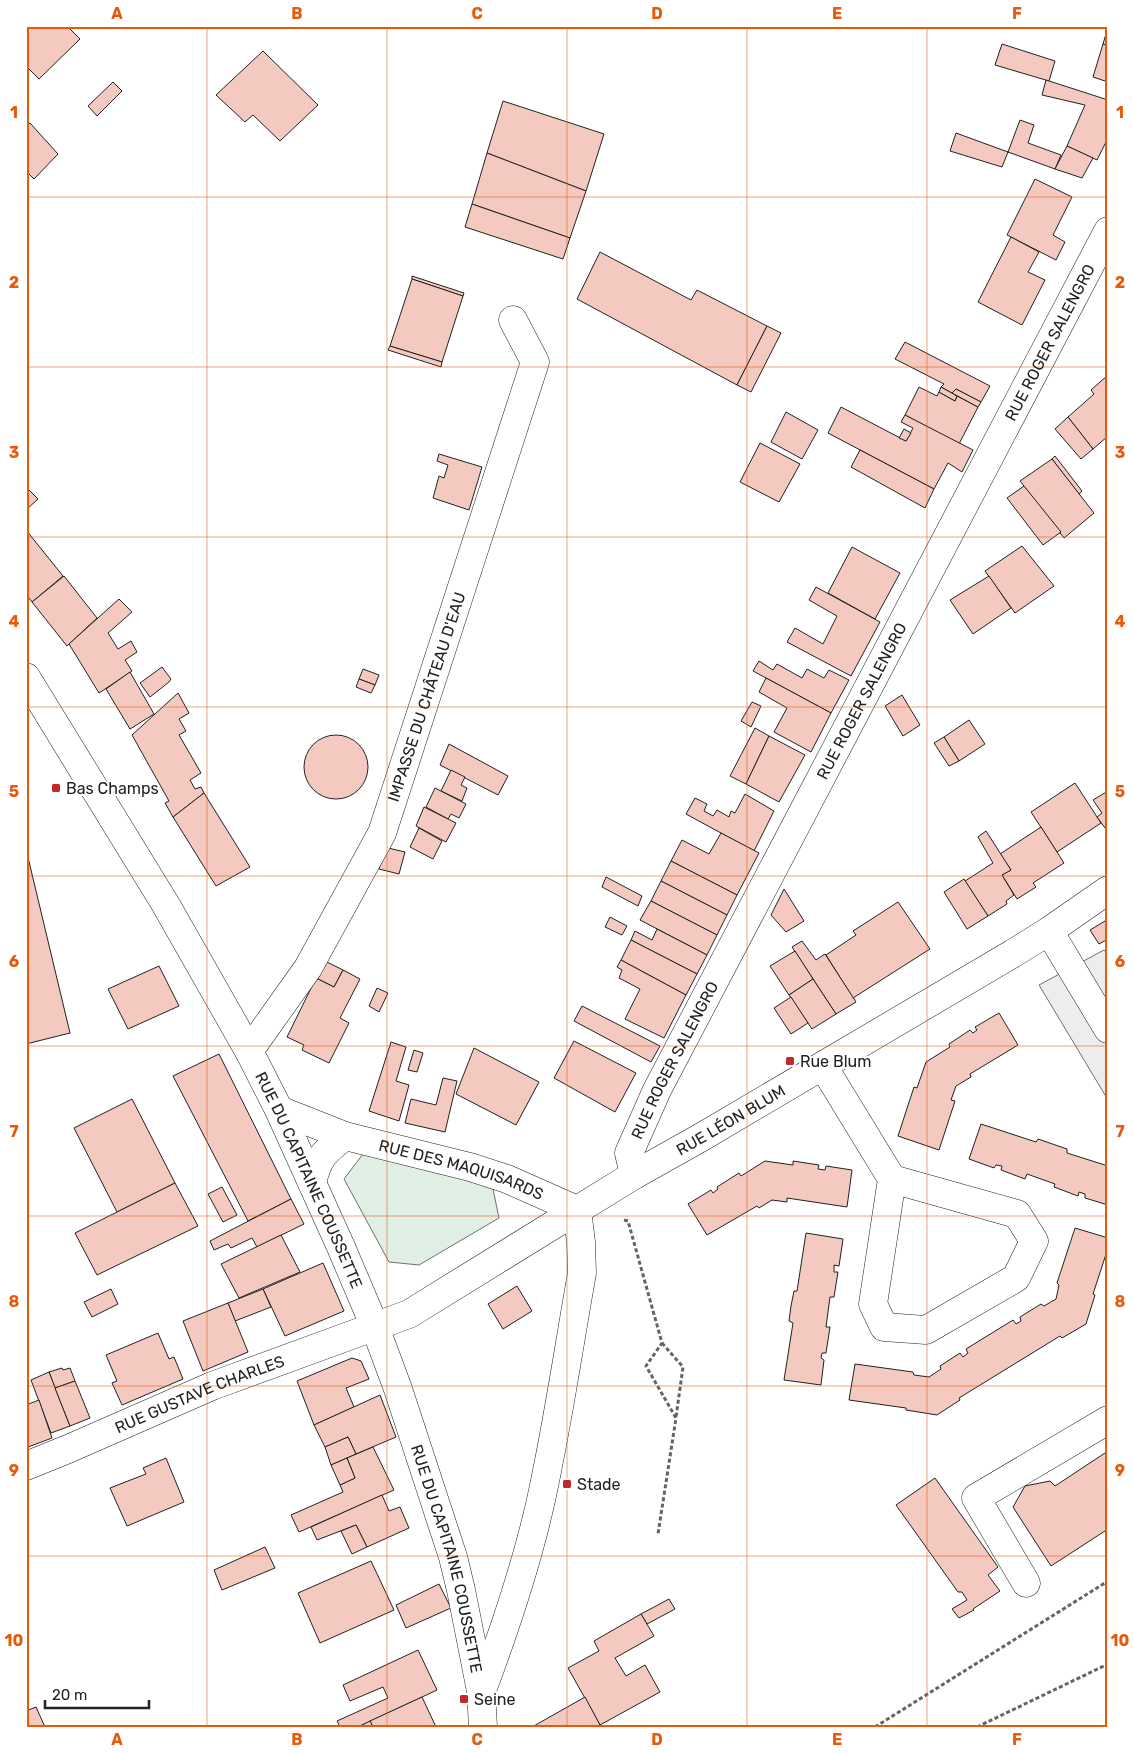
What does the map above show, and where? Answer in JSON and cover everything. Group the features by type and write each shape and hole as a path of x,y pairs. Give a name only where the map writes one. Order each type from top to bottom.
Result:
{"street":[{"name":"RUE ROGER SALENGRO","path":"634,1175 629,1153 657,1090 1108,231"},
{"name":"IMPASSE DU CHÂTEAU D'EAU","path":"249,1051 308,968 382,833 535,362 513,320"},
{"name":"RUE DU CAPITAINE COUSSETTE","path":"26,677 171,912 249,1051 279,1110 341,1246 375,1327 398,1390 453,1557 481,1691 483,1727"},
{"name":"RUE LÉON BLUM","path":"375,1327 409,1314 634,1175 823,1066 1049,931 1108,890"},
{"path":"1049,931 1108,1029"},
{"path":"823,1066 892,1178 873,1304 884,1327 926,1330 1016,1278 1034,1241 1017,1214 892,1178"},
{"name":"RUE DES MAQUISARDS","path":"279,1110 345,1136 470,1167 507,1179 576,1210"},
{"path":"312,1183 316,1165 326,1150 345,1136"},
{"path":"481,1691 524,1563 546,1476 582,1273 581,1242 576,1210"},
{"name":"RUE GUSTAVE CHARLES","path":"26,1466 68,1450 212,1386 375,1327"},
{"path":"1026,1583 976,1498 1108,1420"}],"path":[{"path":"576,1210 628,1221 662,1343 683,1367 658,1534"},
{"path":"662,1343 646,1366 676,1418"},
{"path":"875,1727 1108,1581"},
{"path":"977,1727 1108,1664"}],"green space":[{"path":"363,1154 492,1184 499,1218 419,1265 389,1262 344,1179"}],"shaded area":[{"path":"1104,950 1108,955 1108,1100 1039,985"}],"building":[{"path":"69,26 80,39 39,79 26,66 26,27"},
{"path":"1108,27 1108,46 1103,44"},
{"path":"1002,44 1055,61 1049,81 995,65"},
{"path":"1103,44 1108,46 1108,82 1093,77"},
{"path":"263,51 318,105 280,141 253,115 245,122 216,95"},
{"path":"1046,80 1108,100 1108,138 1097,160 1067,146 1085,105 1042,95"},
{"path":"113,82 122,91 97,116 88,106"},
{"path":"503,101 604,134 586,191 487,153"},
{"path":"1020,120 1034,125 1028,143 1061,155 1055,169 1008,152"},
{"path":"30,123 58,154 34,179 26,171 26,126"},
{"path":"956,133 1008,152 1002,167 950,151"},
{"path":"1067,146 1093,158 1082,178 1055,169"},
{"path":"487,153 586,191 570,238 472,204"},
{"path":"1035,179 1072,197 1053,235 1065,242 1056,260 1007,235"},
{"path":"472,204 570,238 563,259 465,227"},
{"path":"1011,237 1039,252 1028,272 1045,280 1022,325 978,302"},
{"path":"600,252 691,300 697,290 767,326 737,385 577,299"},
{"path":"412,276 464,293 463,296 412,279"},
{"path":"412,279 463,296 442,362 390,346"},
{"path":"767,326 781,333 751,392 737,385"},
{"path":"905,342 990,386 981,402 956,389 952,393 941,387 944,384 895,359"},
{"path":"390,346 442,362 441,367 388,350"},
{"path":"1108,375 1108,436 1093,449 1068,417 1094,394 1091,390"},
{"path":"919,387 937,396 939,392 955,401 957,396 978,407 959,444 905,415"},
{"path":"941,387 957,396 955,401 939,392"},
{"path":"956,389 981,402 978,407 952,393"},
{"path":"841,407 906,441 913,428 901,422 905,415 973,450 962,472 948,463 934,489 828,433"},
{"path":"786,412 818,430 802,459 771,442"},
{"path":"1068,417 1093,449 1081,459 1055,429"},
{"path":"904,429 911,433 906,441 899,438"},
{"path":"760,443 800,464 779,502 740,482"},
{"path":"860,450 934,489 925,508 851,467"},
{"path":"439,454 482,467 469,510 433,498 439,476 444,478 448,465 437,461"},
{"path":"1055,456 1082,491 1079,494 1052,459"},
{"path":"1052,459 1094,513 1064,538 1020,481"},
{"path":"1024,486 1061,532 1043,545 1007,498"},
{"path":"26,487 38,499 26,510"},
{"path":"26,530 63,576 32,602 26,594"},
{"path":"1022,546 1054,586 1015,613 985,571"},
{"path":"852,547 900,573 875,619 828,593"},
{"path":"64,576 97,618 67,646 32,602"},
{"path":"989,576 1011,608 973,634 950,600"},
{"path":"816,587 880,622 851,676 787,642 795,628 823,644 837,616 809,600"},
{"path":"119,599 132,612 108,633 118,649 131,641 137,652 125,660 132,671 99,693 69,644"},
{"path":"759,661 773,670 777,664 802,678 807,669 824,678 829,670 849,680 831,713 753,671"},
{"path":"162,667 171,679 150,697 140,683"},
{"path":"363,669 379,675 375,685 359,679"},
{"path":"130,672 154,714 130,729 106,689"},
{"path":"766,678 831,713 811,752 774,732 787,708 759,692"},
{"path":"359,679 375,685 371,693 356,687"},
{"path":"178,693 189,713 179,719 186,731 179,735 201,773 190,780 195,789 201,787 204,793 173,817 165,803 169,801 132,735"},
{"path":"902,695 920,725 903,736 885,706"},
{"path":"752,702 761,706 751,727 741,721"},
{"path":"969,720 985,744 959,761 944,737"},
{"path":"755,728 769,736 746,784 730,776"},
{"path":"336,735 348,737 359,744 366,755 368,767 366,779 359,790 348,797 336,799 324,797 313,790 306,779 304,767 306,755 313,744 324,737"},
{"path":"769,736 805,755 779,802 746,784"},
{"path":"944,737 959,761 949,766 934,743"},
{"path":"449,744 508,776 498,795 440,765"},
{"path":"451,770 465,777 461,785 467,788 462,801 441,791"},
{"path":"1075,783 1101,823 1057,852 1031,812"},
{"path":"435,788 466,804 459,818 451,814 448,819 426,807"},
{"path":"1108,791 1108,832 1097,817 1102,813 1093,800"},
{"path":"204,793 250,867 216,886 173,817"},
{"path":"745,794 774,811 754,851 686,814 695,798 707,804 704,811 713,816 717,810 729,817 731,811 735,813"},
{"path":"424,807 456,823 446,842 416,826"},
{"path":"1041,827 1064,863 1033,883 1036,887 1017,899 1002,875 1011,870 1000,854"},
{"path":"419,828 442,841 433,859 410,847"},
{"path":"986,831 1011,870 1002,875 1014,895 1006,901 1007,904 988,916 965,881 993,863 978,837"},
{"path":"721,833 759,853 737,895 671,861 682,840 709,854"},
{"path":"384,847 405,852 399,874 379,869"},
{"path":"26,849 70,1033 26,1044"},
{"path":"671,861 737,895 727,915 661,881"},
{"path":"606,877 642,896 638,906 602,887"},
{"path":"964,879 988,916 967,929 944,892"},
{"path":"661,881 727,915 717,935 651,901"},
{"path":"784,889 804,921 786,932 771,915"},
{"path":"651,901 717,935 707,955 640,920"},
{"path":"898,902 930,949 853,998 826,955 856,935 853,931"},
{"path":"610,917 627,926 622,935 605,927"},
{"path":"1105,921 1108,926 1108,939 1099,944 1090,930"},
{"path":"657,929 707,955 697,974 631,940 635,931 652,940"},
{"path":"631,940 697,974 686,995 621,960"},
{"path":"802,941 816,960 825,954 856,1002 836,1014 792,947"},
{"path":"795,951 813,979 789,995 770,966"},
{"path":"621,960 686,995 664,1038 625,1019 640,989 619,978 622,970 617,967"},
{"path":"325,961 343,970 334,987 316,978"},
{"path":"159,966 179,1006 128,1029 108,989"},
{"path":"343,970 360,979 340,1018 349,1023 329,1063 302,1050 304,1045 287,1037 316,978 334,987"},
{"path":"813,979 836,1014 812,1029 789,995"},
{"path":"377,988 388,993 379,1012 369,1006"},
{"path":"791,997 808,1023 791,1034 774,1008"},
{"path":"582,1006 660,1046 651,1062 574,1021"},
{"path":"999,1013 1018,1045 970,1074 971,1077 956,1086 951,1100 955,1101 939,1150 898,1136 914,1087 917,1088 926,1062 950,1047 949,1044 970,1030 973,1033 977,1030 975,1027"},
{"path":"574,1041 636,1073 615,1112 554,1078"},
{"path":"391,1042 406,1047 396,1081 409,1085 399,1121 369,1111"},
{"path":"474,1048 539,1082 516,1125 456,1094"},
{"path":"414,1050 423,1053 417,1072 408,1070"},
{"path":"219,1054 291,1199 248,1221 173,1076"},
{"path":"443,1078 457,1081 445,1132 405,1123 411,1099 436,1105"},
{"path":"132,1099 175,1183 117,1212 74,1128"},
{"path":"981,1124 1036,1142 1038,1139 1067,1149 1067,1153 1108,1166 1108,1205 1085,1198 1085,1194 1079,1192 1078,1196 1054,1187 1055,1184 1027,1174 1025,1179 1001,1170 1002,1166 996,1165 994,1168 969,1159"},
{"path":"765,1161 793,1165 793,1161 819,1165 818,1169 825,1170 826,1166 852,1170 847,1207 787,1198 787,1202 772,1200 759,1208 757,1206 707,1235 688,1204 711,1190 713,1193 718,1189 717,1187 739,1173 741,1176"},
{"path":"175,1183 198,1226 97,1275 75,1233"},
{"path":"222,1187 237,1215 223,1222 208,1194"},
{"path":"291,1199 304,1224 257,1247 252,1238 231,1248 228,1244 214,1250 210,1241"},
{"path":"1075,1228 1108,1238 1108,1248 1093,1294 1095,1295 1086,1324 1062,1338 1060,1336 959,1398 960,1400 937,1415 906,1410 906,1408 849,1400 855,1364 913,1372 914,1375 929,1377 941,1369 940,1366 960,1353 963,1357 968,1353 966,1349 1013,1320 1016,1324 1021,1321 1020,1317 1041,1304 1044,1306 1056,1299 1059,1285 1057,1283"},
{"path":"806,1233 843,1239 839,1266 834,1265 834,1272 838,1272 834,1297 830,1297 826,1327 830,1327 826,1353 822,1353 821,1358 824,1360 821,1385 784,1380 793,1323 789,1321 791,1306 794,1291 797,1291"},
{"path":"281,1235 300,1272 239,1298 221,1264"},
{"path":"323,1263 344,1311 285,1336 263,1289"},
{"path":"517,1286 532,1311 503,1329 488,1304"},
{"path":"111,1289 118,1304 92,1317 84,1302"},
{"path":"263,1289 271,1307 235,1321 228,1303"},
{"path":"228,1303 248,1352 203,1371 183,1321"},
{"path":"158,1333 169,1359 174,1357 183,1379 122,1405 112,1383 117,1381 106,1355"},
{"path":"352,1358 361,1361 369,1379 346,1388 354,1407 314,1425 297,1381"},
{"path":"62,1368 63,1370 70,1368 75,1381 55,1388 49,1372"},
{"path":"49,1372 70,1426 51,1433 31,1380"},
{"path":"75,1381 90,1418 70,1426 55,1388"},
{"path":"380,1395 396,1437 356,1454 348,1437 325,1447 314,1425"},
{"path":"39,1400 52,1438 28,1447 26,1441 26,1405"},
{"path":"348,1437 356,1454 331,1465 325,1447"},
{"path":"373,1447 394,1490 299,1532 291,1515 343,1492 340,1485 355,1478 347,1458"},
{"path":"1108,1451 1108,1529 1051,1566 1013,1507 1025,1486 1050,1481 1055,1486"},
{"path":"166,1458 184,1502 127,1526 110,1488 146,1474 143,1468"},
{"path":"347,1458 355,1478 340,1485 331,1465"},
{"path":"935,1478 998,1567 988,1575 1000,1591 974,1610 959,1618 952,1609 967,1600 962,1592 958,1592 896,1505"},
{"path":"382,1495 389,1511 400,1507 409,1528 367,1547 356,1525 317,1540 311,1527"},
{"path":"356,1525 367,1547 352,1554 341,1531"},
{"path":"265,1547 275,1568 222,1590 214,1570"},
{"path":"371,1561 394,1610 320,1643 298,1593"},
{"path":"439,1584 451,1608 406,1628 396,1605"},
{"path":"669,1599 675,1609 647,1624 641,1614"},
{"path":"641,1614 654,1636 615,1658 626,1676 645,1665 660,1692 600,1725 568,1668 599,1651 594,1641"},
{"path":"418,1650 437,1690 358,1727 340,1727 337,1721 388,1698 383,1687 350,1701 343,1685"},
{"path":"422,1697 436,1727 373,1727 370,1721"},
{"path":"585,1697 600,1725 597,1727 532,1727"},
{"path":"36,1707 45,1727 26,1727 26,1711"},
{"path":"370,1721 373,1727 358,1727"}],"place":[{"name":"Bas Champs","path":"56,788"},
{"name":"Rue Blum","path":"790,1061"},
{"name":"Stade","path":"567,1484"},
{"name":"Seine","path":"464,1699"}]}
